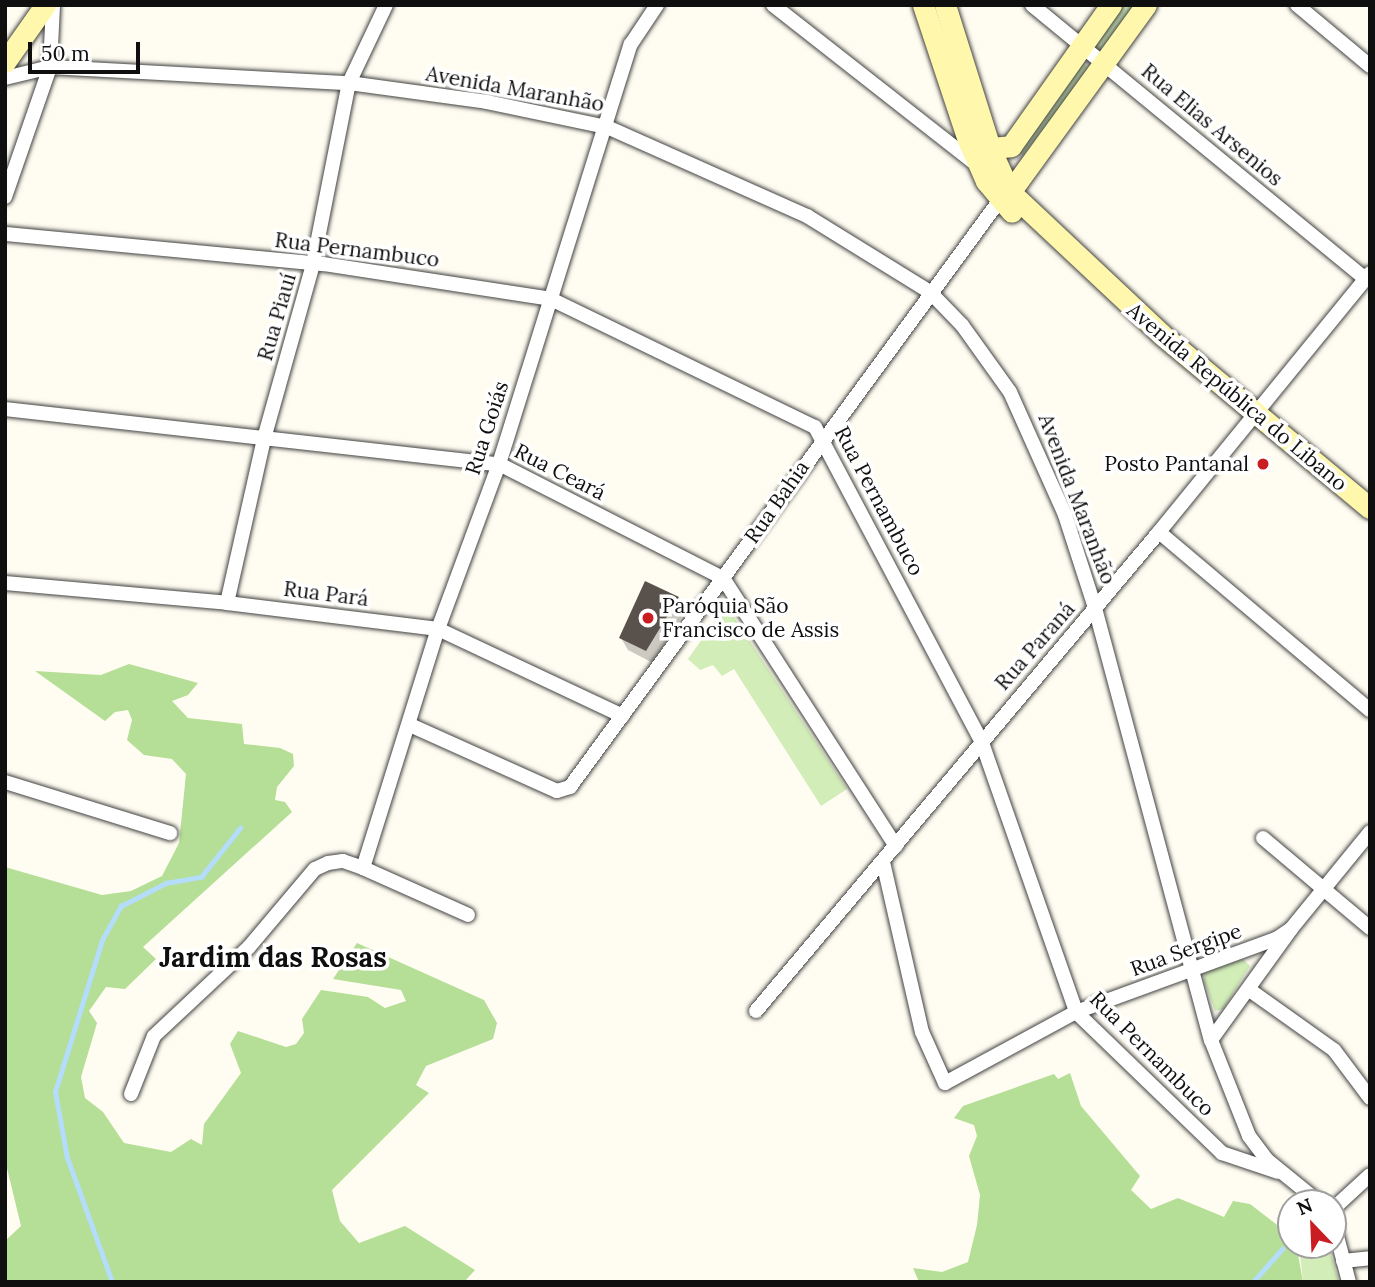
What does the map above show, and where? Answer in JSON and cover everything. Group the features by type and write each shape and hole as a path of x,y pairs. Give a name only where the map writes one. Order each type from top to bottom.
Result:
{"main road":[{"path":"5,62 45,5"},
{"path":"923,5 979,167 1004,196"},
{"path":"945,5 1001,147 1004,196"},
{"path":"1001,147 1111,5"},
{"name":"Rua Bahia","path":"1004,196 1105,64 1146,5"},
{"path":"1001,147 1018,161 1031,163"},
{"name":"Avenida República do Libano","path":"1004,196 1104,285 1370,508"}],"street":[{"path":"5,197 50,67 53,5"},
{"name":"Rua Piauí","path":"227,603 265,435 313,264 349,83 386,5"},
{"name":"Rua Goiás","path":"363,867 438,629 499,464 631,44 657,5"},
{"path":"773,5 979,167"},
{"name":"Rua Elias Arsenios","path":"1032,5 1367,276"},
{"path":"1297,5 1370,66"},
{"name":"Avenida Maranhão","path":"5,78 50,67 349,83 487,102 607,127 807,215 930,292 991,363 1027,423 1065,515 1095,608 1211,1040 1248,1136 1281,1173 1302,1189"},
{"name":"Rua Bahia","path":"410,724 550,788 570,787 823,436 1004,196"},
{"name":"Rua Pernambuco","path":"5,234 313,264 551,299 815,427 823,436 981,740 1076,1013 1222,1153 1281,1173"},
{"name":"Rua Paraná","path":"756,1012 883,862 981,740 1159,532 1367,276"},
{"name":"Rua Ceará","path":"5,409 265,435 499,464 723,578"},
{"path":"1159,532 1370,710"},
{"path":"723,578 896,846"},
{"name":"Rua Pará","path":"5,583 227,603 438,629 623,716"},
{"path":"5,782 170,833"},
{"path":"1211,1040 1251,991 1291,929 1370,832"},
{"path":"1263,838 1370,928"},
{"path":"131,1094 154,1035 249,947 315,869 343,861 363,867 468,915"},
{"name":"Rua Sergipe","path":"883,862 922,1032 946,1083 1076,1013 1192,970 1291,929"},
{"path":"1251,991 1334,1050 1370,1098"},
{"path":"1347,1196 1370,1175"},
{"path":"1343,1262 1370,1258"},
{"path":"1342,1259 1349,1282"}],"green space":[{"path":"1114,5 1140,5 1100,51 1093,48"},
{"path":"1081,62 1089,68 1023,156 1015,150"},
{"path":"726,605 847,789 821,806 734,669 722,676 713,665 700,670 688,659"},
{"path":"129,664 198,683 188,695 172,701 188,718 242,724 244,744 280,748 293,754 294,766 277,787 275,800 285,802 292,812 143,947 156,959 125,989 106,987 89,1011 97,1023 81,1077 85,1098 103,1112 124,1143 171,1152 191,1139 202,1145 204,1124 241,1073 230,1044 238,1031 286,1047 296,1044 304,1033 302,1019 321,990 368,997 385,1008 406,1001 401,990 333,979 357,943 484,1000 497,1023 493,1039 426,1066 416,1085 429,1093 332,1190 340,1221 359,1243 405,1226 475,1270 464,1282 5,1282 5,1241 21,1226 5,1160 5,867 102,895 131,891 162,876 179,843 186,774 172,759 144,755 127,740 132,720 128,710 115,712 105,721 35,671 101,675"},
{"path":"1243,959 1250,966 1223,1009 1215,1011 1204,981 1205,973"},
{"path":"1070,1073 1081,1106 1140,1176 1131,1190 1151,1209 1178,1198 1224,1217 1233,1201 1250,1204 1277,1225 1277,1259 1299,1259 1303,1282 919,1282 913,1268 942,1272 968,1262 977,1225 980,1195 969,1156 977,1136 974,1125 954,1118 963,1106 1054,1074 1058,1079"},
{"path":"1301,1259 1332,1259 1339,1282 1303,1282"}],"building":[{"name":"Paróquia São Francisco de Assis","path":"645,581 679,597 646,651 619,638"}],"waterway":[{"path":"112,1282 67,1158 55,1092 102,940 121,906 166,883 201,877 240,828"},
{"path":"1253,1282 1277,1255"}],"place":[{"name":"Posto Pantanal","path":"1263,464"},
{"name":"Paróquia São Francisco de Assis","path":"648,618"}],"district":[{"name":"Jardim das Rosas","path":"273,957"}]}
